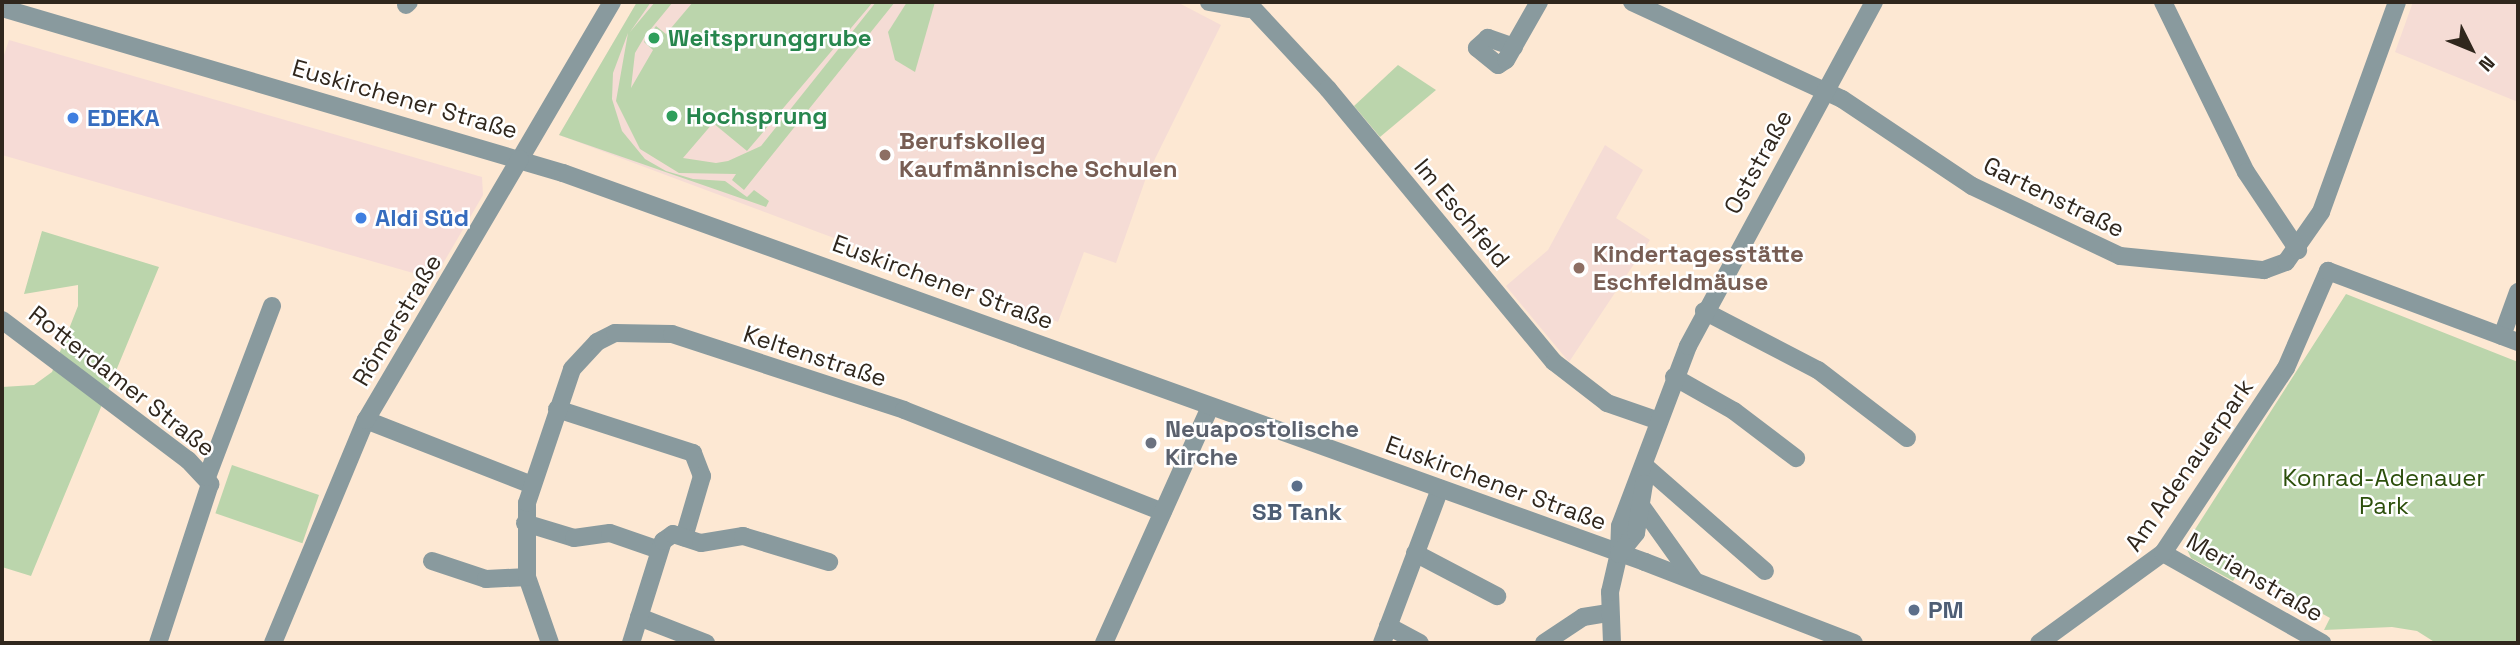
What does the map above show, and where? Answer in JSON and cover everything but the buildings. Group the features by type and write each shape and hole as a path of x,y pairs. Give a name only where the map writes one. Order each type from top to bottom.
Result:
{"street":[{"name":"Römerstraße","path":"274,643 366,420 612,2"},
{"name":"Im Eschfeld","path":"1209,2 1247,5 1328,89 1554,362 1607,403 1659,421"},
{"path":"1514,47 1539,2"},
{"path":"1632,2 1825,92"},
{"name":"Oststraße","path":"1619,554 1620,526 1646,467 1674,377 1704,312 1874,2"},
{"path":"2163,2 2246,172 2292,256 2321,212 2397,2"},
{"name":"Euskirchener Straße","path":"14,8 520,159 1440,489 1854,643"},
{"name":"Gartenstraße","path":"1825,92 1972,186 2130,260 2264,270 2292,256"},
{"name":"Am Adenauerpark","path":"2039,643 2163,553 2286,368 2328,271 2510,339"},
{"path":"2510,339 2518,292"},
{"path":"158,643 209,481 272,306"},
{"path":"1704,312 1818,370 1907,438"},
{"name":"Rotterdamer Straße","path":"2,320 209,481"},
{"name":"Keltenstraße","path":"544,641 527,577 525,523 532,485 572,369 597,342 614,333 656,330 904,410 1163,512"},
{"path":"1674,377 1734,411 1796,458"},
{"path":"1104,643 1210,407"},
{"path":"557,409 693,453 702,475 684,537"},
{"path":"366,420 532,485"},
{"path":"1646,467 1765,570"},
{"name":"Oststraße","path":"1619,554 1636,533 1642,508 1646,467"},
{"path":"1382,643 1440,489"},
{"path":"1642,508 1696,582"},
{"path":"525,523 574,538 610,533 659,550"},
{"path":"631,643 659,550 673,534 701,543 743,536 829,562"},
{"path":"1415,553 1497,596"},
{"name":"Merianstraße","path":"2163,553 2322,643"},
{"path":"1612,643 1609,613 1619,554"},
{"path":"432,561 486,579 527,577"},
{"path":"1544,643 1583,617 1609,613"},
{"path":"639,617 706,643"},
{"path":"1388,626 1420,643"}],"shaded area":[{"name":"Berufskolleg Kaufmännische Schulen","path":"637,2 1177,2 1221,25 1147,175 1116,263 1084,252 1058,322 559,135"},
{"path":"2413,2 2518,2 2518,102 2395,52"},
{"path":"9,40 482,177 483,195 434,279 2,155 2,61"},
{"name":"Kindertagesstätte Eschfeldmäuse","path":"1605,145 1643,170 1616,218 1650,240 1569,362 1506,286 1548,250"}],"green space":[{"path":"637,2 651,2 630,32 655,2 673,2 645,36 635,53 631,88 653,50 644,42 656,26 666,34 693,2 873,2 747,151 713,123 683,158 716,163 728,161 761,146 876,2 895,2 744,190 732,180 736,174 679,173 640,149 616,101 628,33 613,73 612,99 622,131 645,159 666,171 693,179 725,181 747,197 754,190 769,201 766,207 559,135"},
{"path":"907,2 935,2 915,72 895,60 888,32"},
{"path":"1398,65 1436,90 1380,137 1354,106"},
{"path":"42,231 159,267 31,576 2,567 2,387 34,385 52,372 78,306 78,285 24,294"},
{"name":"Konrad-Adenauer Park","path":"2346,294 2518,362 2518,643 2436,643 2417,631 2392,627 2324,630 2330,618 2241,568 2233,581 2191,558 2185,545"},
{"path":"232,465 319,495 302,543 215,513"}],"place":[{"name":"Weitsprunggrube","path":"654,38"},
{"name":"Hochsprung","path":"672,116"},
{"name":"EDEKA","path":"73,118"},
{"name":"Berufskolleg Kaufmännische Schulen","path":"885,155"},
{"name":"Aldi Süd","path":"361,218"},
{"name":"Kindertagesstätte Eschfeldmäuse","path":"1579,268"},
{"name":"Neuapostolische Kirche","path":"1151,443"},
{"name":"SB Tank","path":"1297,486"},
{"name":"PM","path":"1914,610"}]}
